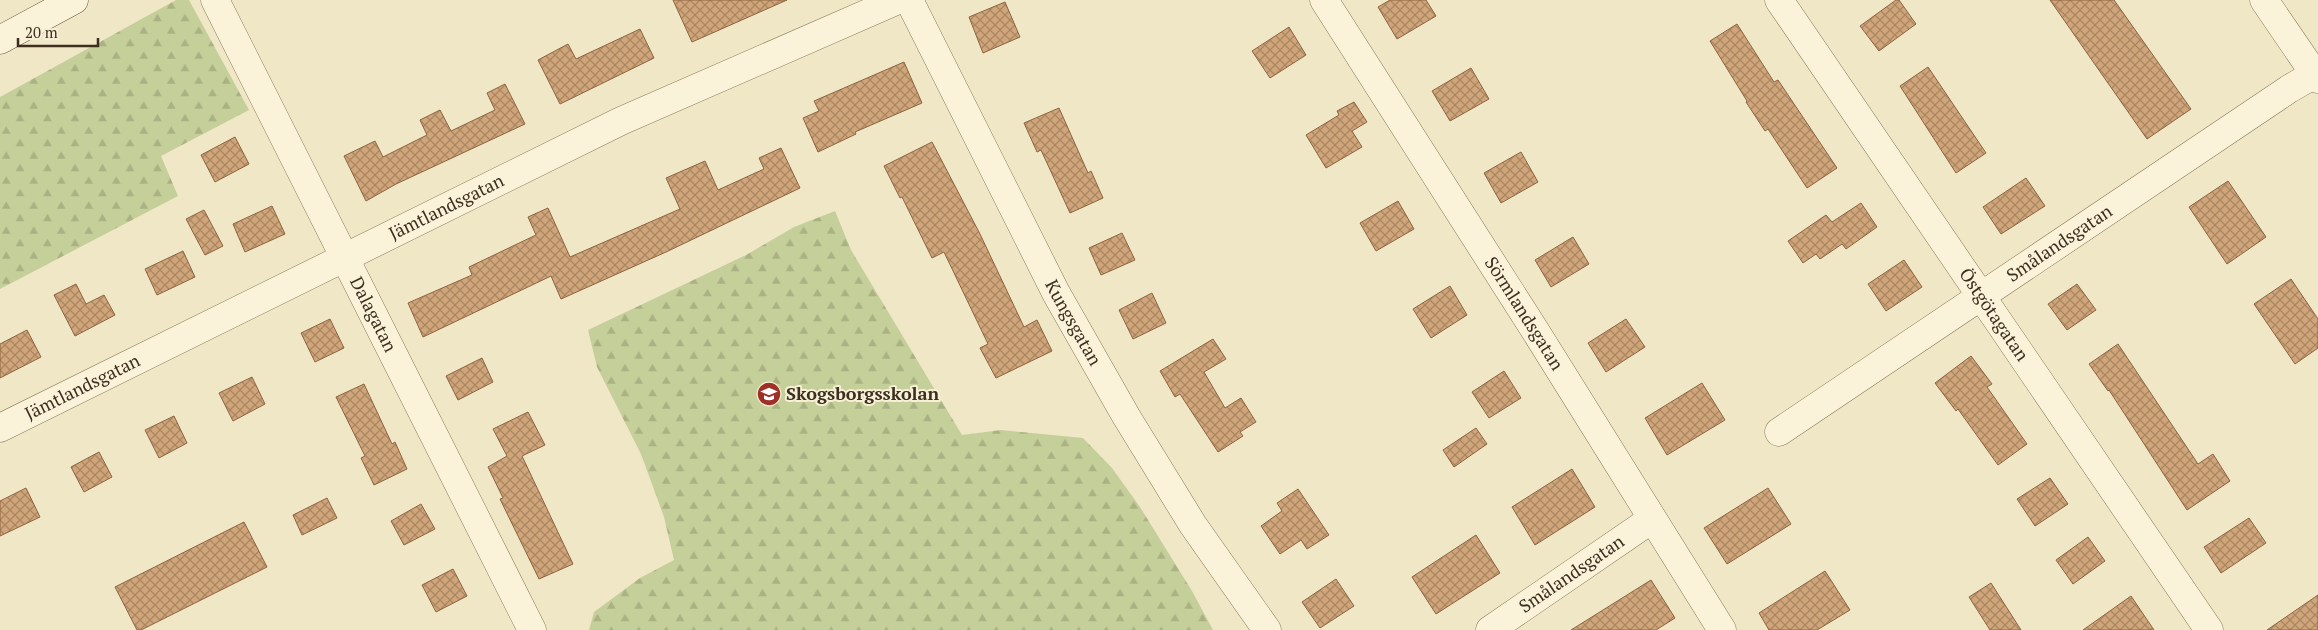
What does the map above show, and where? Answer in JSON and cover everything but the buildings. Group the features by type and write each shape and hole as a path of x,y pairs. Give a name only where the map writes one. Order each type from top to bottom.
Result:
{"street":[{"path":"0,40 74,0"},
{"name":"Dalagatan","path":"215,0 532,630"},
{"name":"Jämtlandsgatan","path":"0,428 621,121 898,0"},
{"name":"Kungsgatan","path":"909,0 1056,293 1126,416 1193,525 1266,630"},
{"name":"Sörmlandsgatan","path":"1324,0 1536,332 1722,630"},
{"name":"Östgötagatan","path":"1779,0 2209,630"},
{"path":"2264,0 2316,77"},
{"name":"Smålandsgatan","path":"1779,432 2289,89 2316,77"},
{"name":"Smålandsgatan","path":"1490,630 1652,519"}],"green space":[{"path":"176,0 189,0 249,110 161,156 178,196 0,289 0,97"},
{"name":"Skogsborgsskolan","path":"835,211 851,250 962,435 1001,430 1083,438 1112,468 1140,507 1192,591 1213,630 589,630 594,612 640,578 674,560 664,517 641,454 597,367 588,330 746,255 794,227"}],"place":[{"name":"Skogsborgsskolan","path":"769,394"}]}
